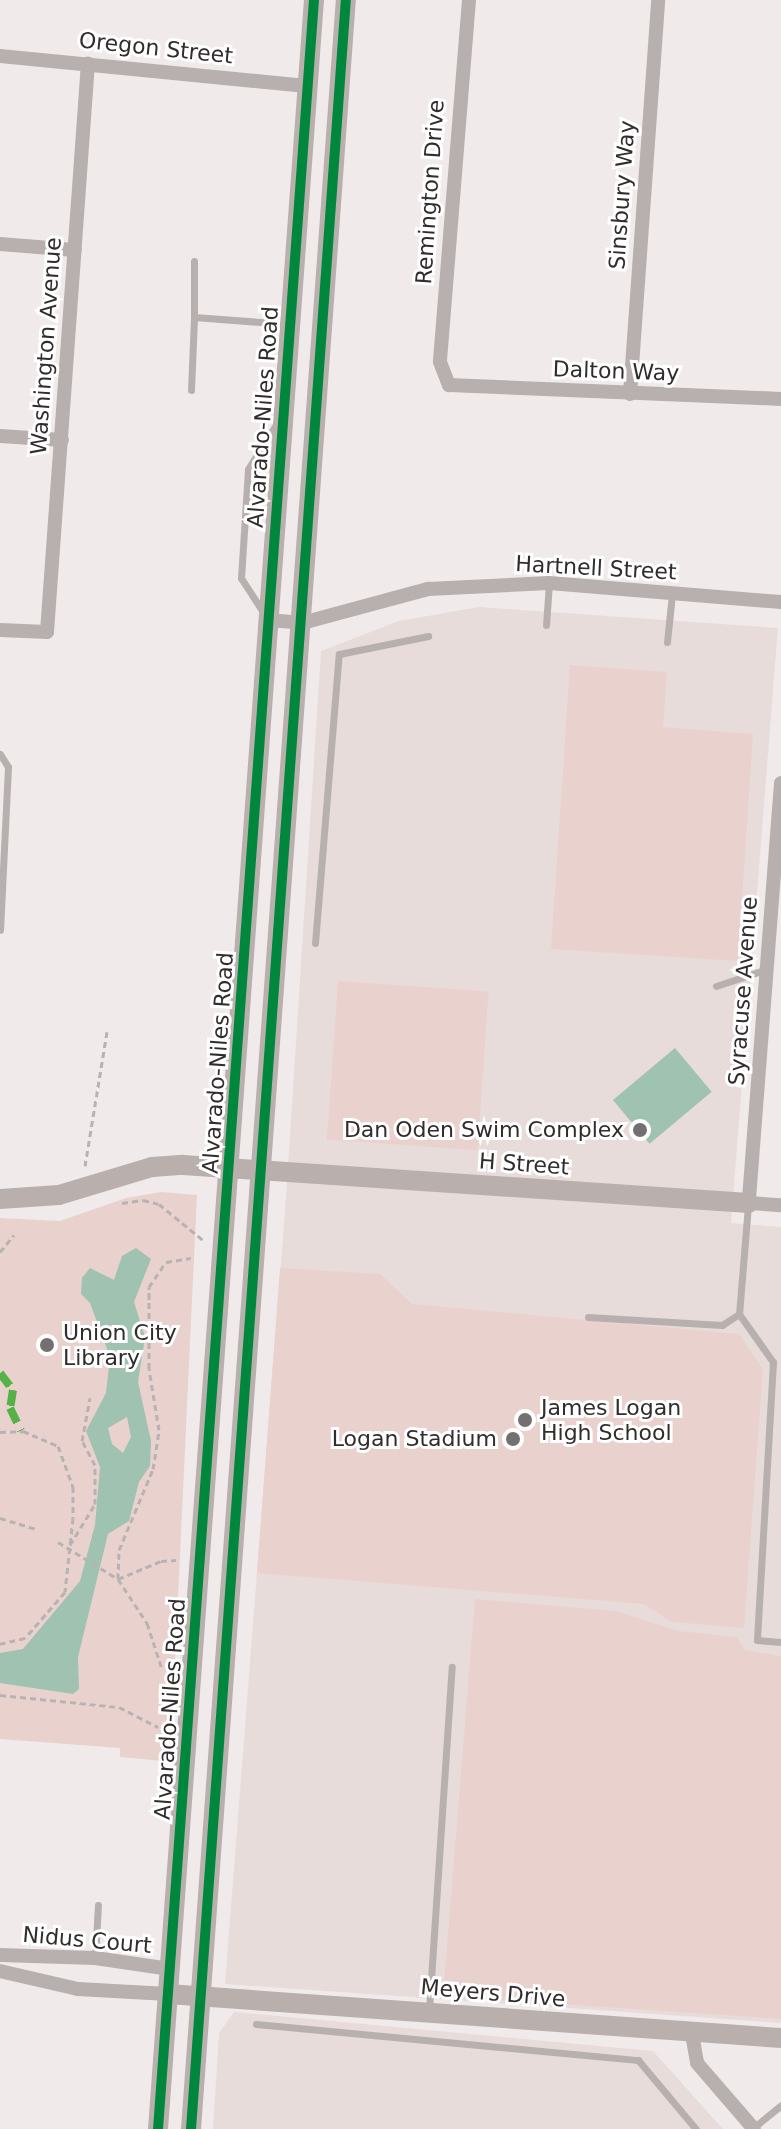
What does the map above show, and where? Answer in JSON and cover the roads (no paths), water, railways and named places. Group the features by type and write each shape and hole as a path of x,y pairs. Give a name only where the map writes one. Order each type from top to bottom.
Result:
{"main road":[{"name":"Alvarado-Niles Road","path":"158,2129 314,0"},
{"path":"191,2129 346,0"},
{"name":"H Street","path":"0,1199 59,1195 152,1167 230,1166 749,1203"},
{"path":"170,1969 200,1994"},
{"name":"Meyers Drive","path":"168,1994 781,2038"}],"street":[{"name":"Remington Drive","path":"449,385 440,362 469,0"},
{"name":"Sinsbury Way","path":"630,394 658,0"},
{"name":"Oregon Street","path":"0,56 307,86"},
{"name":"Washington Avenue","path":"0,630 47,632 88,63"},
{"path":"0,244 75,250"},
{"name":"Dalton Way","path":"449,385 781,399"},
{"path":"0,436 62,440"},
{"name":"Hartnell Street","path":"269,620 302,623 428,589 549,583 781,602"},
{"name":"Syracuse Avenue","path":"749,1203 773,999 768,969 781,783"},
{"name":"H Street","path":"749,1203 781,1205"},
{"name":"Nidus Court","path":"0,1955 95,1958 170,1969"},
{"name":"Nidus Court","path":"0,1971 78,1989 168,1994"},
{"path":"692,2034 697,2063 754,2128"}],"lane":[{"path":"191,390 194,261"},
{"path":"194,317 289,324"},
{"path":"269,620 241,578 248,469 283,415"},
{"path":"546,625 549,583"},
{"path":"667,642 672,594"},
{"path":"315,943 339,654 428,636"},
{"path":"0,754 8,767 0,930"},
{"path":"716,986 768,969"},
{"path":"749,1203 739,1314 773,1362 757,1640 781,1642"},
{"path":"588,1317 722,1325 739,1314"},
{"path":"429,2012 452,1667"},
{"path":"95,1958 98,1905"},
{"path":"256,2024 638,2060 696,2129"},
{"path":"754,2128 781,2105"}],"place":[{"name":"Dan Oden Swim Complex","path":"640,1130"},
{"name":"Union City Library","path":"47,1345"},
{"name":"James Logan High School","path":"525,1420"},
{"name":"Logan Stadium","path":"513,1439"}]}
